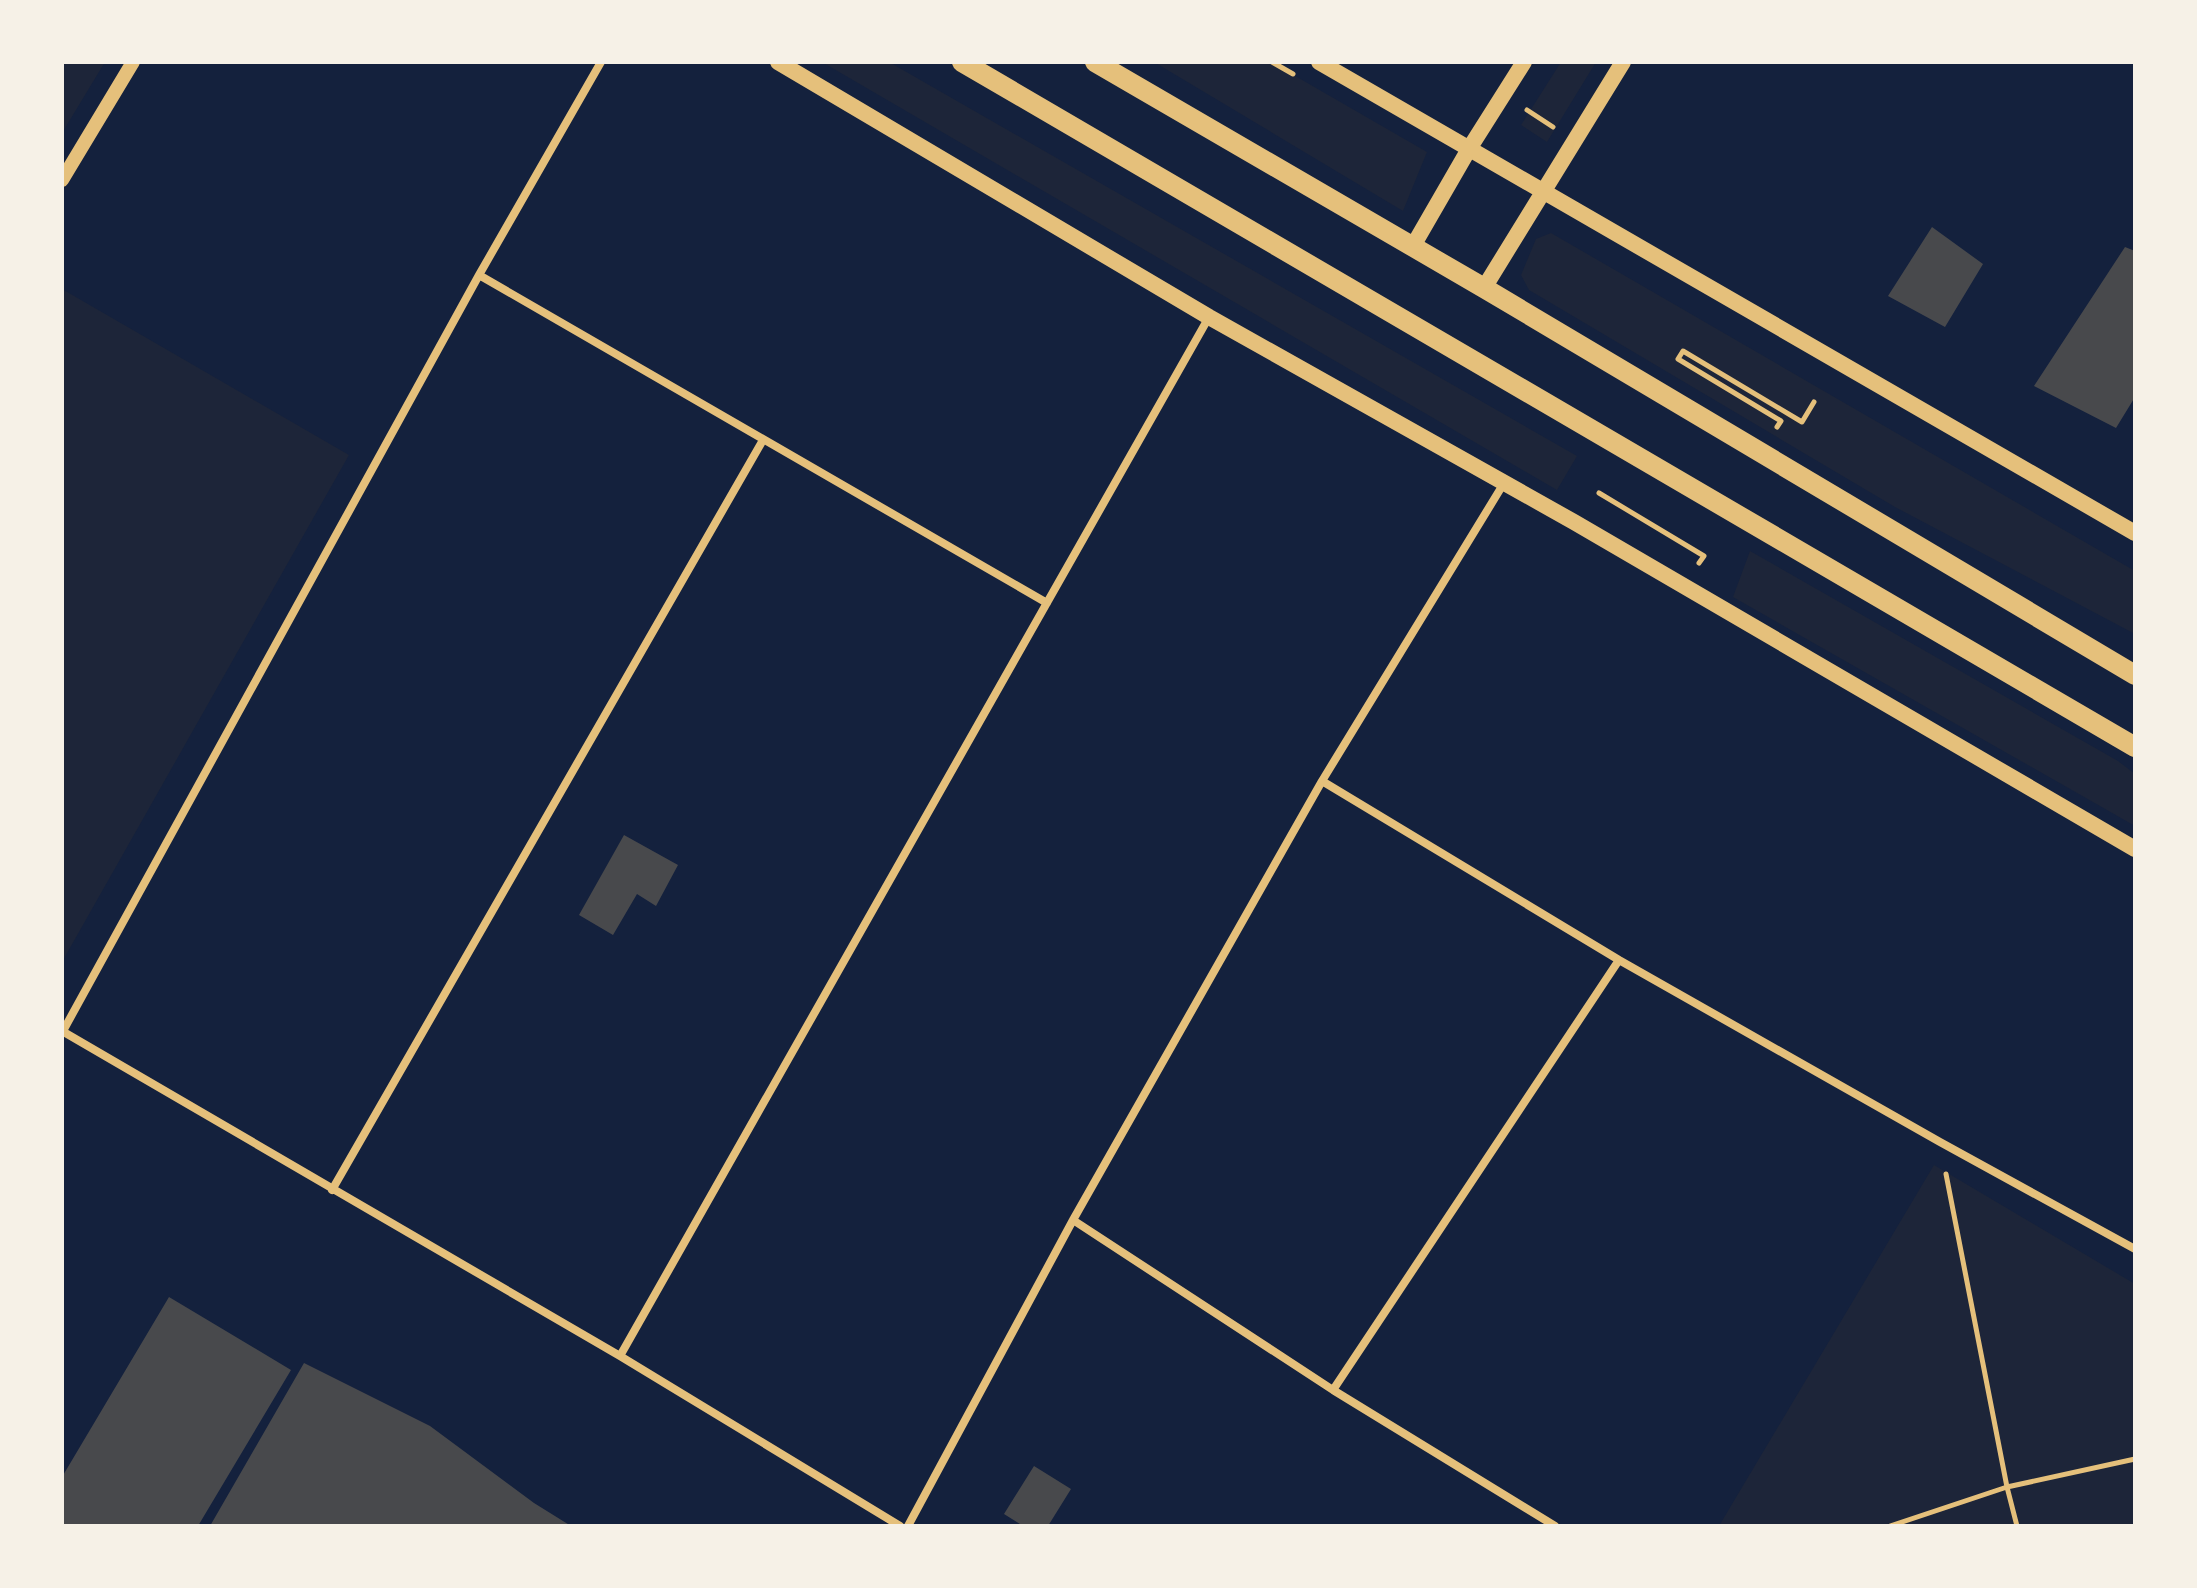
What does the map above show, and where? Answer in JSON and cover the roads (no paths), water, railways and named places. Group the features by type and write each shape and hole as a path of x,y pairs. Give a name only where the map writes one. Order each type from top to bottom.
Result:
{"main road":[{"path":"778,62 1209,317 1504,483 2135,849"},
{"path":"962,62 2135,747"},
{"path":"1095,62 1413,246 2132,672"},
{"path":"1319,62 2135,533"},
{"path":"1413,246 1524,62"},
{"path":"1484,288 1623,62"}],"street":[{"path":"62,180 133,62"},
{"path":"601,62 479,275 62,1031 620,1356 900,1526"},
{"path":"479,275 1047,603"},
{"path":"620,1356 1209,317"},
{"path":"332,1190 763,440"},
{"path":"908,1526 1073,1220 1322,781 1504,483"},
{"path":"1322,781 1619,960 2135,1249"},
{"path":"1333,1390 1619,960"},
{"path":"1073,1220 1333,1390 1555,1526"}]}
